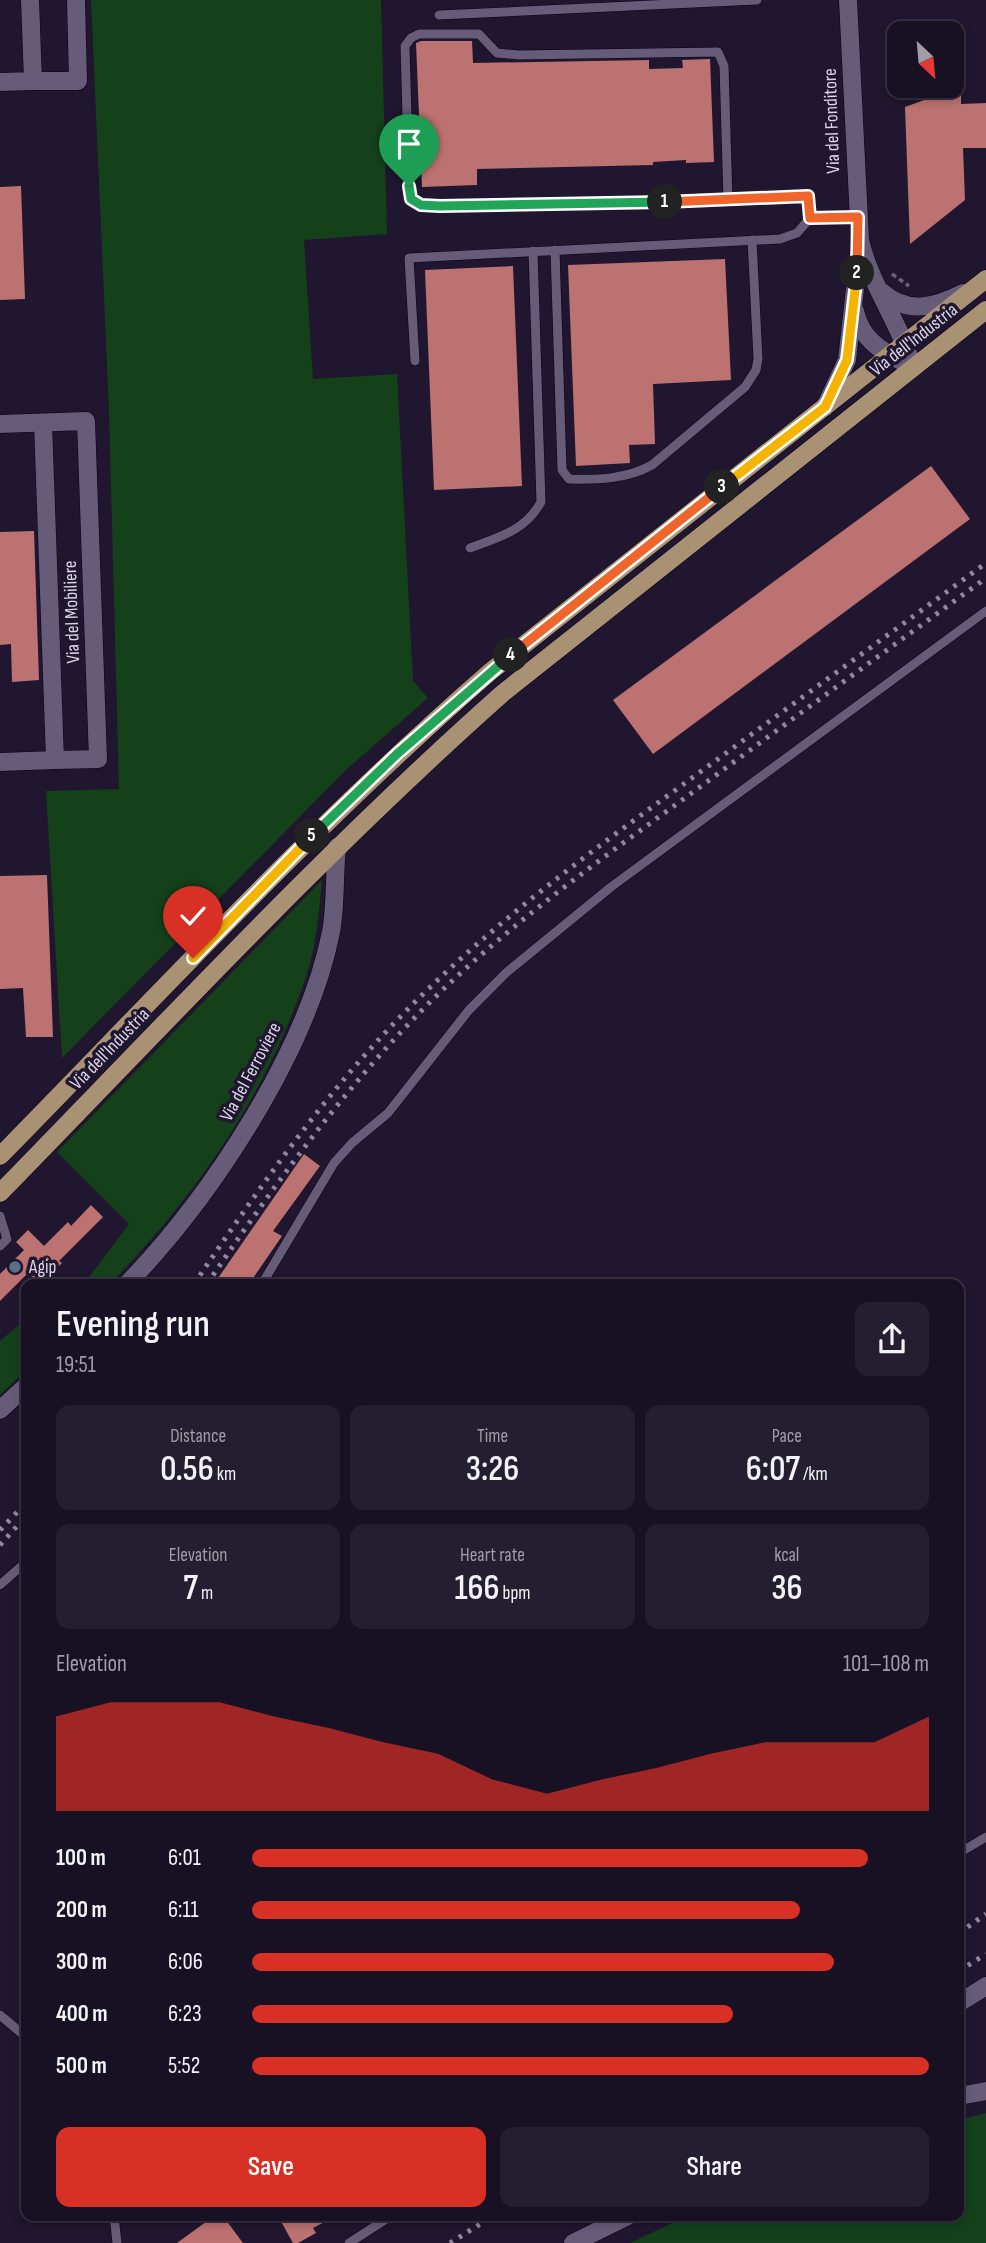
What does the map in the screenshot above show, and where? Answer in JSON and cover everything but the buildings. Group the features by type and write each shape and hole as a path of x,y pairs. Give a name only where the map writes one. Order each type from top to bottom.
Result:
{"main road":[{"name":"Via dell'Industria","path":"0,1156 397,754 491,671 981,283"},
{"name":"Via dell'Industria","path":"0,1193 337,847 503,693 986,310"}],"street":[{"path":"30,0 33,81"},
{"path":"0,82 78,80 76,0"},
{"name":"Via del Fonditore","path":"825,407 847,360 860,240 848,0"},
{"name":"Via del Fonditore","path":"860,240 876,286 906,342 913,368"},
{"path":"876,286 898,303 919,308 943,302 981,283"},
{"path":"854,307 866,335 890,355 913,368"},
{"name":"Via del Mobiliere","path":"0,762 98,759 86,421 43,423 55,760"},
{"path":"0,425 43,423"},
{"name":"Via del Ferroviere","path":"131,1279 188,1211 234,1147 294,1040 316,983 331,931 337,847"},
{"path":"0,1410 21,1391"},
{"path":"964,2000 986,1986"},
{"path":"964,2095 986,2091"},
{"path":"573,2243 618,2221"}],"lane":[{"path":"547,0 548,11"},
{"path":"439,15 758,0"},
{"path":"415,361 409,258 780,239 797,233 810,218 808,196 728,200 421,205 411,199 409,186 405,46 411,38 419,34 479,34 497,53 519,55 719,52 723,66 728,200"},
{"path":"810,218 858,217"},
{"path":"555,250 562,470 569,479 585,480 634,475 652,465 745,387 756,370 758,359 752,240"},
{"path":"470,548 520,529 534,516 541,502 533,251"},
{"path":"265,1279 334,1163 352,1143 388,1113 468,1010 507,972 633,871 986,611"},
{"path":"0,1216 7,1238 0,1246"},
{"path":"0,1585 21,1566"},
{"path":"964,1850 986,1837"},
{"path":"0,2015 21,2033"},
{"path":"115,2221 117,2243"},
{"path":"349,2243 383,2221"}],"path":[{"path":"890,270 907,285 916,287"}],"green space":[{"path":"91,0 381,0 387,234 304,240 313,379 397,374 413,681 428,698 347,769 62,1058 46,791 119,789 109,411"},
{"path":"322,880 309,968 289,1023 270,1064 224,1143 198,1180 115,1279 88,1279 129,1224 57,1152"},
{"path":"21,1323 21,1375 0,1395 0,1341"},
{"path":"986,2113 986,2243 630,2243 676,2221 964,2221 964,2119"}],"railway":[{"path":"197,1279 272,1172 356,1065 418,999 483,939 586,856 986,563"},
{"path":"210,1279 283,1176 364,1073 424,1008 486,950 586,871 986,578"},
{"path":"0,1530 21,1508"},
{"path":"0,1545 19,1524"},
{"path":"964,1929 986,1914"},
{"path":"964,1968 986,1954"},
{"path":"450,2243 485,2221"}],"place":[{"name":"Agip","path":"15,1267"}],"route":[{"path":"193,958 322,827 445,711 626,563 825,407 847,360 851,343 860,240 858,217 810,218 808,196 440,206 421,205 411,199 409,186"}]}
